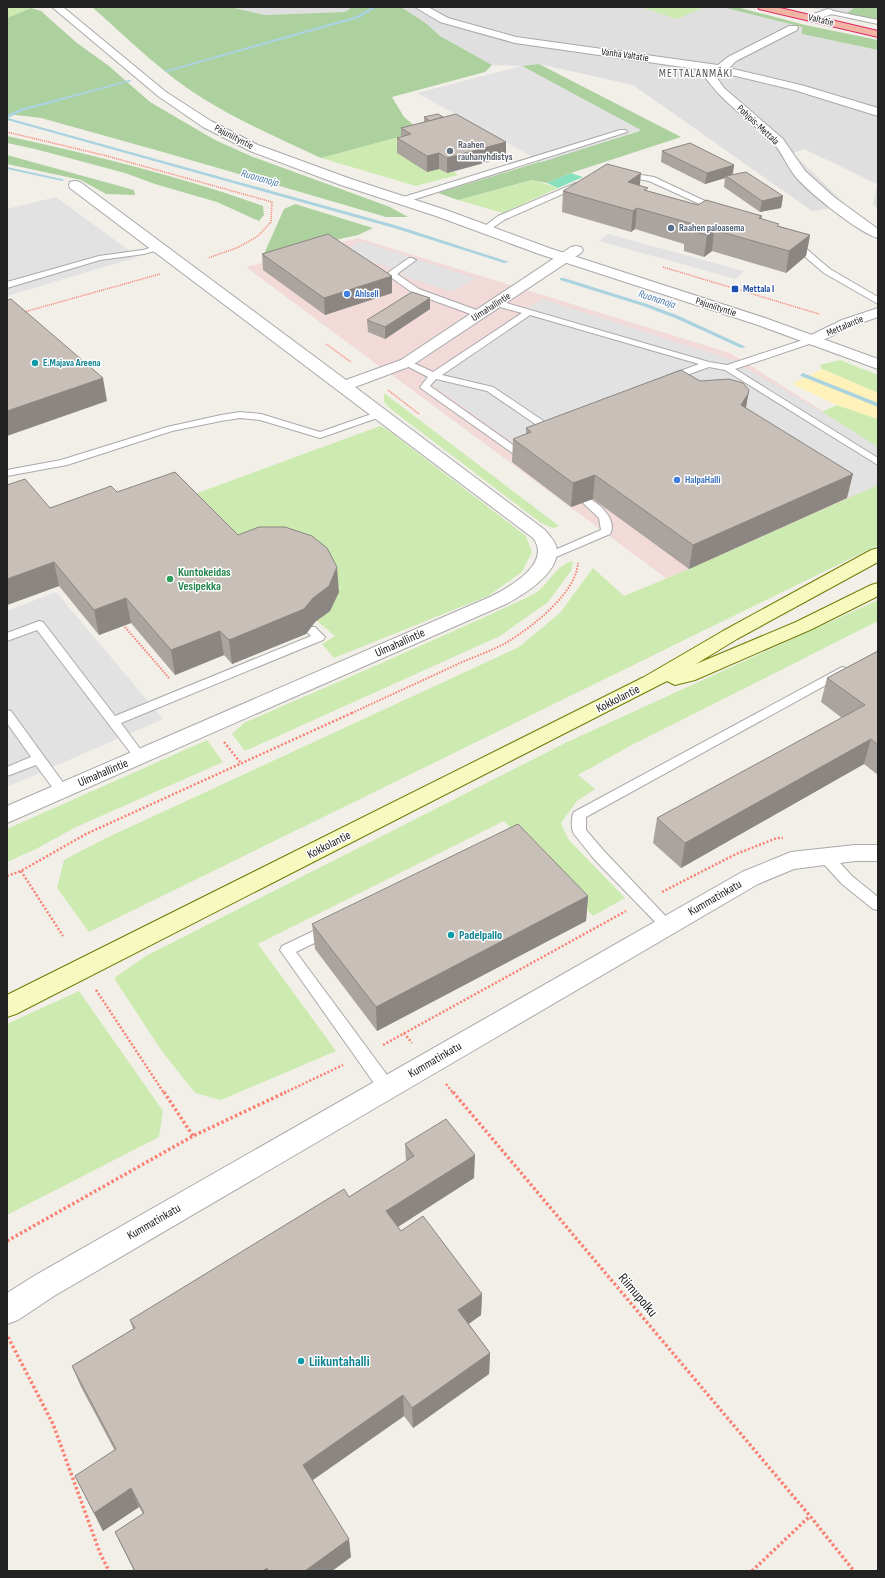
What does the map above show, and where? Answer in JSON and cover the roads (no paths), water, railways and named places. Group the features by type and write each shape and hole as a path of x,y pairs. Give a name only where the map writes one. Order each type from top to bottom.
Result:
{"highway":[{"name":"Valtatie","path":"763,7 878,34"}],"main road":[{"name":"Kokkolantie","path":"7,1007 651,682 730,635 878,554"},
{"name":"Kokkolantie","path":"651,682 688,675 803,626 878,589"}],"street":[{"name":"Pajuniityntie","path":"57,7 162,94 214,127 254,148 400,201 850,339"},
{"name":"Vanha Valtatie","path":"420,7 444,20 515,40 721,69 797,88 878,112"},
{"path":"812,18 828,12"},
{"name":"Pohjois-Mettala","path":"793,28 732,59 711,78 720,90 779,142 800,174 829,200 865,227 878,234"},
{"path":"75,185 539,534 545,542 547,548 545,558"},
{"name":"Pajuniityntie","path":"571,254 878,364"},
{"name":"Uimahallintie","path":"349,390 388,381 400,372 406,363 571,254"},
{"name":"Mettalantie","path":"812,340 847,323 878,312"},
{"name":"Uimahallintie","path":"7,815 500,600 524,586 535,576 545,558"},
{"name":"Kummatinkatu","path":"7,1310 44,1286 750,878 791,861 855,853 878,853"}],"lane":[{"path":"828,12 878,22"},
{"path":"400,201 622,132"},
{"path":"618,175 625,174 651,179 723,211"},
{"path":"487,227 501,218 589,181"},
{"path":"788,239 795,242 827,271 878,301"},
{"path":"7,285 99,258 144,252 159,247"},
{"path":"412,260 392,274 416,292 479,314"},
{"path":"496,303 708,364 728,368 878,462"},
{"path":"525,457 425,387 434,376 529,312"},
{"path":"728,368 812,340"},
{"path":"406,363 434,376 490,390 546,428 560,423"},
{"path":"658,383 708,364"},
{"path":"7,473 62,463 170,429 221,418 240,416 261,417 320,435 380,414"},
{"path":"545,558 606,532 608,525 604,516 586,501"},
{"path":"7,637 39,625 140,757"},
{"path":"113,722 319,637 311,630"},
{"path":"667,926 599,856 579,831 579,815 850,667"},
{"path":"7,714 62,791"},
{"path":"7,772 38,759"},
{"path":"826,857 848,880 878,905"},
{"path":"342,923 287,950 387,1088"}],"waterway":[{"name":"Ruonanoja","path":"166,71 358,17 375,7"},
{"name":"Ruonanoja","path":"7,117 21,110 130,81"},
{"name":"Ruonanoja","path":"7,119 396,227 506,262"},
{"path":"7,168 62,180"},
{"name":"Ruonanoja","path":"562,279 645,305 677,317 743,347"},
{"name":"Ruonanoja","path":"803,375 878,405"}],"place":[{"name":"Raahen rauhanyhdistys","path":"450,151"},
{"name":"Raahen paloasema","path":"671,228"},
{"name":"Mettala I","path":"735,289"},
{"name":"Ahlsell","path":"347,294"},
{"name":"E.Majava Areena","path":"35,363"},
{"name":"HalpaHalli","path":"677,480"},
{"name":"Kuntokeidas Vesipekka","path":"170,579"},
{"name":"Padelpallo","path":"451,935"},
{"name":"Liikuntahalli","path":"301,1361"}],"district":[{"name":"METTALANMÄKI","path":"696,73"}]}
